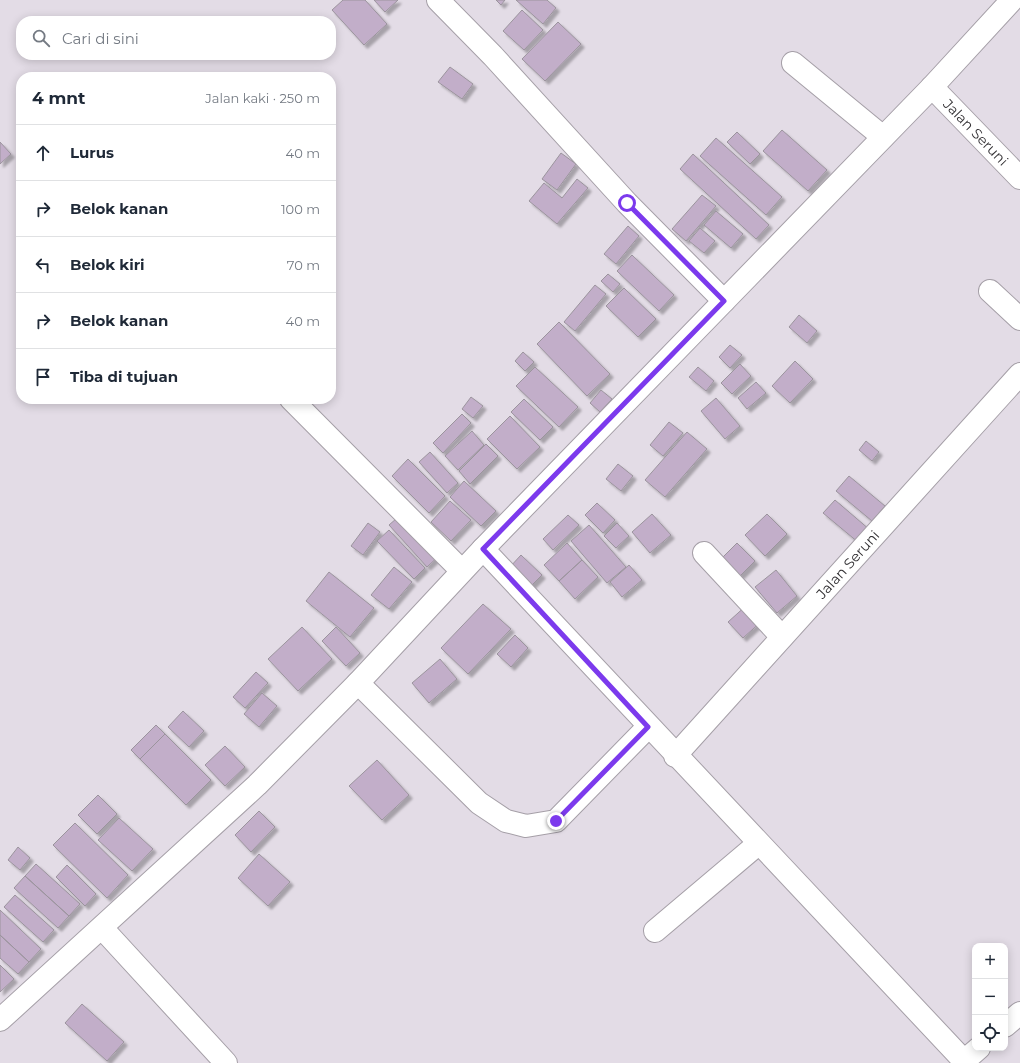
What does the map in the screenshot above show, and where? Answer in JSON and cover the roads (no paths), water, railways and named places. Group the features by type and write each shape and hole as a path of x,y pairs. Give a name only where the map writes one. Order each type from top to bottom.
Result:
{"street":[{"path":"438,0 493,56 627,203 724,301"},
{"path":"0,1020 257,785 358,684 483,549 883,138 1012,0"},
{"path":"793,63 883,138"},
{"name":"Jalan Seruni","path":"932,87 1020,178"},
{"path":"990,291 1020,319"},
{"name":"Jalan Seruni","path":"675,756 1020,374"},
{"path":"296,404 462,571"},
{"path":"483,549 758,844 969,1057"},
{"path":"704,553 782,638"},
{"path":"358,684 480,803 506,821 526,826 556,821 648,727"},
{"path":"656,931 758,844"},
{"path":"102,928 226,1063"},
{"path":"1008,1023 1020,1013"}]}
